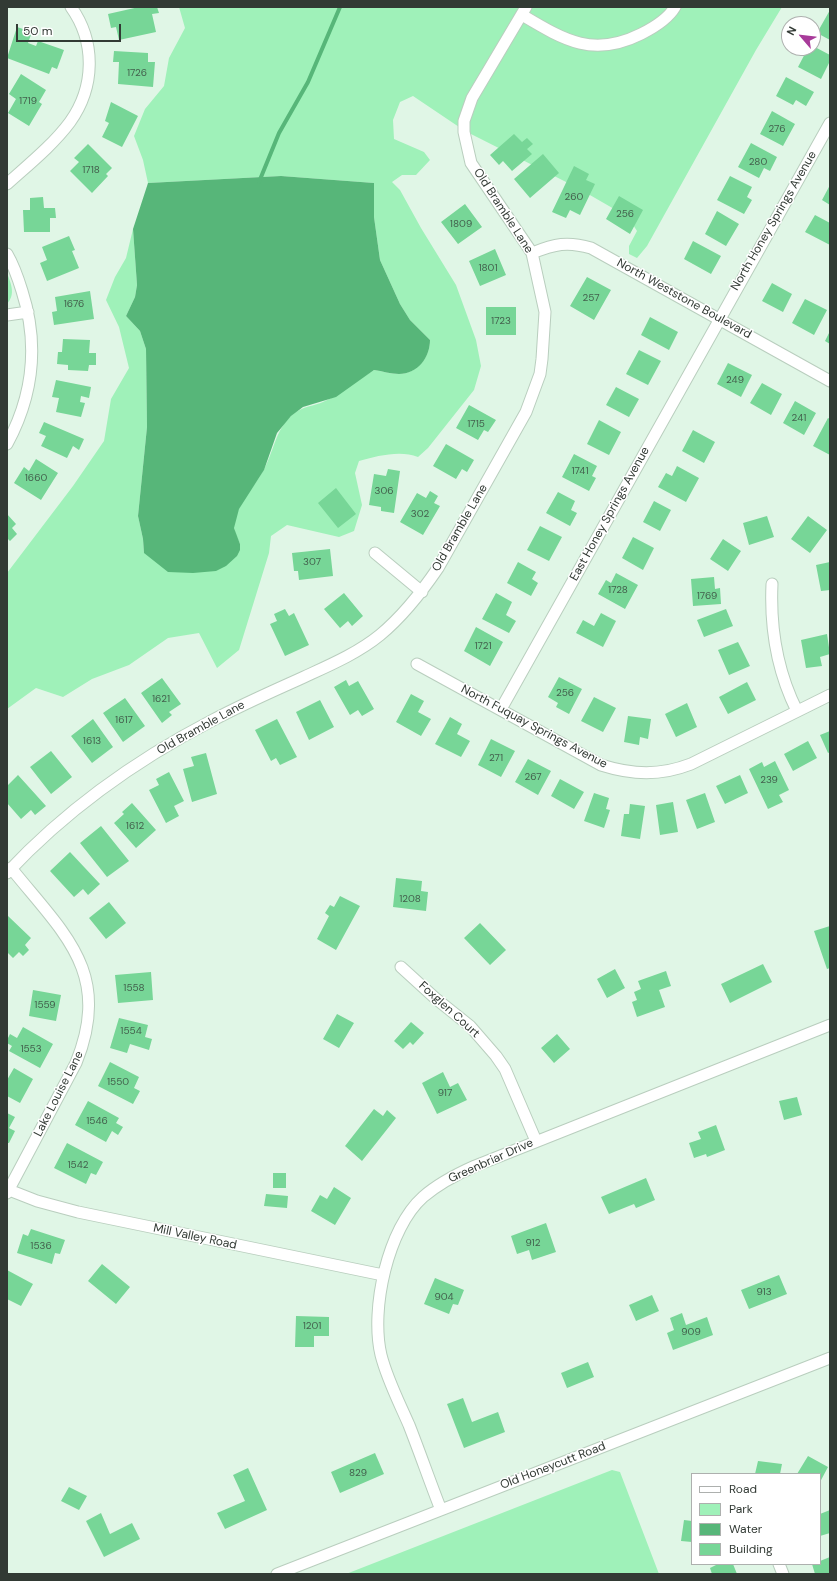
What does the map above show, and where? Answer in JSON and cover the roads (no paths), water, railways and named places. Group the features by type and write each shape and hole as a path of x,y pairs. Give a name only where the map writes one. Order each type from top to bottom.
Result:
{"street":[{"path":"7,184 70,122 80,106 86,89 90,53 85,33 78,16 71,7"},
{"path":"524,11 562,38 577,44 602,46 618,43 646,31 661,21 674,7"},
{"name":"Old Bramble Lane","path":"9,870 86,802 143,761 214,719 332,664 358,650 380,635 403,614 422,592 452,544 526,412 534,393 542,360 545,319 543,299 532,254 471,163 464,132 464,121 472,98 524,11"},
{"name":"North Honey Springs Avenue","path":"719,320 826,141 830,123"},
{"name":"North Weststone Boulevard","path":"532,254 558,244 569,243 591,248 830,381"},
{"path":"7,254 12,262 28,312 33,347 30,373 23,405 7,444"},
{"path":"7,315 28,312"},
{"name":"East Honey Springs Avenue","path":"501,708 719,320"},
{"path":"375,552 422,592"},
{"path":"772,584 772,626 778,660 784,681 797,711"},
{"name":"North Fuquay Springs Avenue","path":"416,664 501,708 601,764 618,770 644,774 672,771 691,764 830,695"},
{"name":"Lake Louise Lane","path":"8,1191 76,1063 84,1044 89,1012 85,977 74,948 48,911 9,870"},
{"name":"Foxglen Court","path":"401,967 435,998 470,1026 496,1056 505,1069 536,1141"},
{"name":"Greenbriar Drive","path":"441,1510 381,1354 378,1318 383,1275 396,1236 422,1197 452,1176 536,1141 830,1025"},
{"name":"Mill Valley Road","path":"8,1191 37,1201 78,1212 383,1275"},
{"name":"Old Honeycutt Road","path":"277,1574 830,1358"}],"water":[{"path":"281,176 374,183 374,217 380,260 400,304 410,320 430,340 428,352 422,363 412,371 393,374 374,370 336,397 303,407 291,416 277,433 264,470 239,509 234,528 240,544 240,550 237,556 226,566 216,571 193,573 168,572 144,553 143,539 138,516 147,427 146,349 140,331 126,316 135,297 137,285 133,229 148,183"}],"waterway":[{"path":"259,182 279,133 308,82 340,7"}]}
